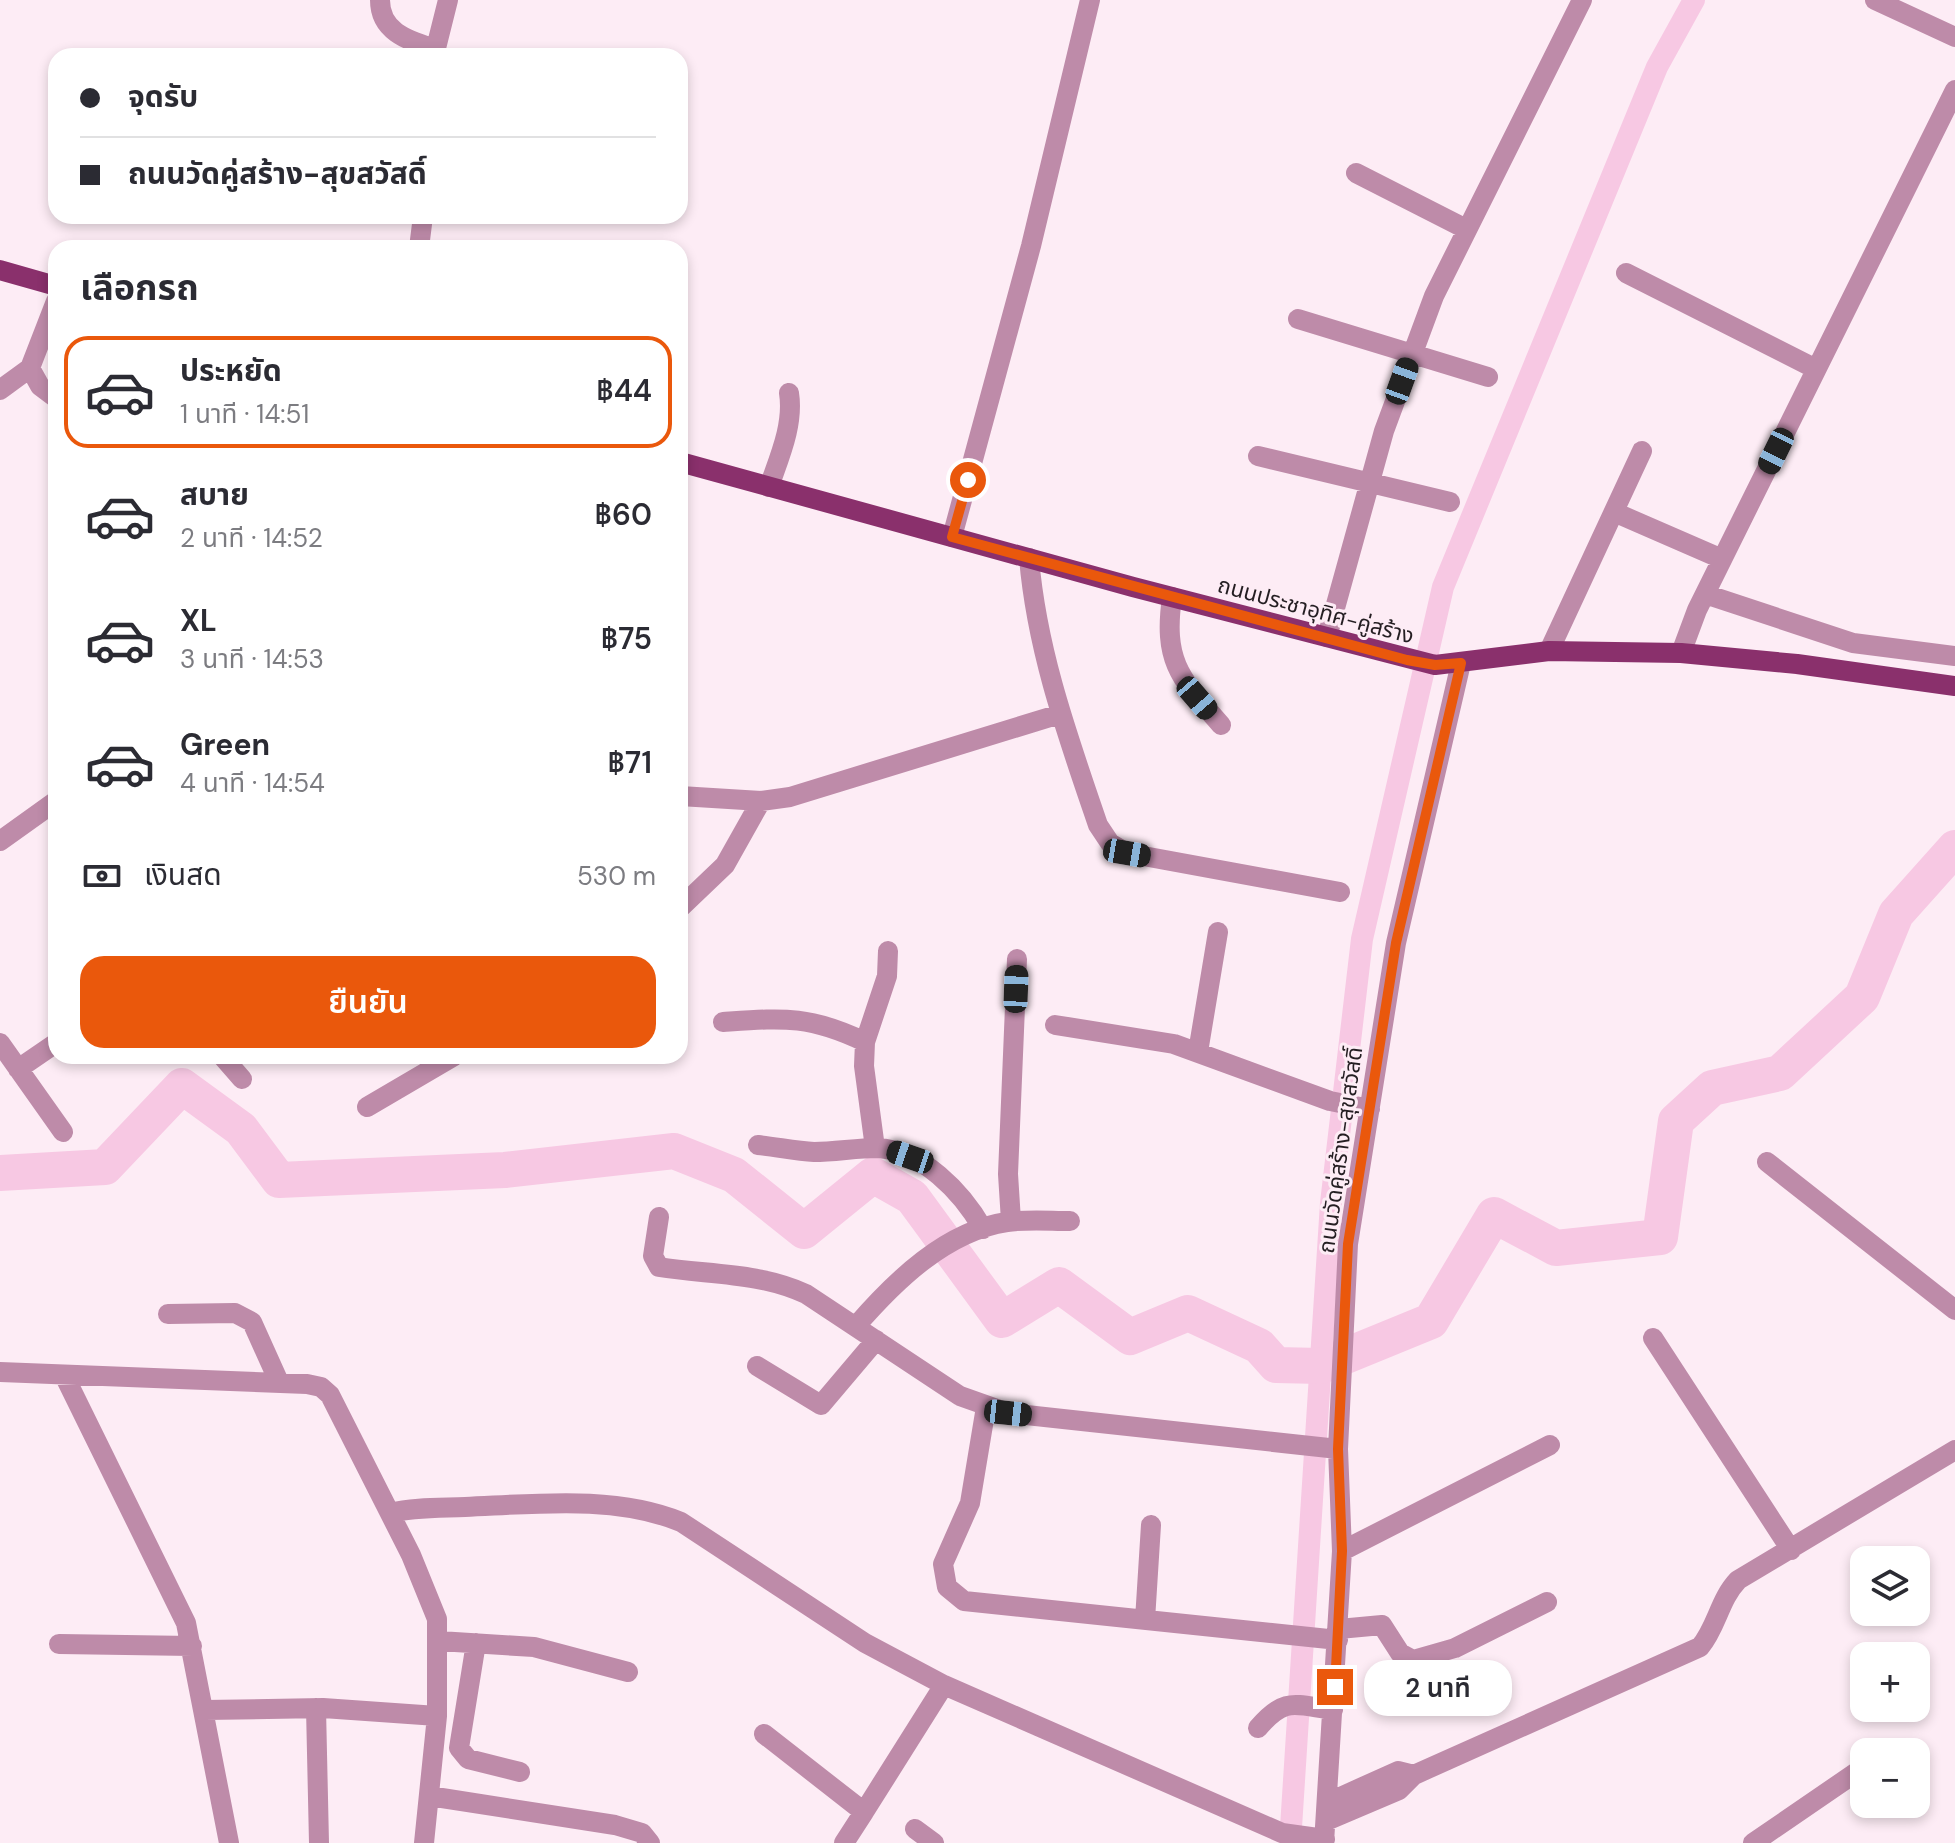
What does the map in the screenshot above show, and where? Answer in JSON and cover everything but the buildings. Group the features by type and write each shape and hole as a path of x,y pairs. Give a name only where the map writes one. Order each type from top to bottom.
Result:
{"main road":[{"path":"0,270 48,284"},
{"name":"ถนนประชาอุทิศ-คู่สร้าง","path":"688,464 1172,597 1435,665 1549,651 1681,653 1797,664 1955,686"}],"street":[{"path":"380,0 380,14 388,26 424,48"},
{"path":"435,48 448,0"},
{"path":"952,537 1031,246 1090,0"},
{"path":"1327,637 1384,431 1434,296 1582,0"},
{"path":"1875,0 1955,37"},
{"path":"1681,653 1722,559 1955,90"},
{"path":"1356,173 1466,229"},
{"path":"1626,273 1816,369"},
{"path":"1298,319 1488,377"},
{"path":"0,390 30,368 48,322"},
{"path":"30,368 40,386 48,392"},
{"path":"769,487 784,443 791,407 789,393"},
{"path":"1549,651 1642,451"},
{"path":"1258,456 1450,502"},
{"path":"1614,512 1722,559"},
{"path":"1029,558 1036,621 1060,714 1098,825 1110,843 1127,853 1340,892"},
{"path":"1705,594 1853,643 1955,656"},
{"path":"1172,597 1168,628 1174,666 1221,725"},
{"name":"ถนนวัดคู่สร้าง-สุขสวัสดิ์","path":"1325,1826 1315,1708 1338,1634 1342,1551 1338,1449 1348,1244 1361,1107 1461,663"},
{"path":"688,796 761,801 790,797 1060,714"},
{"path":"688,900 725,865 761,801"},
{"path":"0,841 48,807"},
{"path":"1198,1052 1218,932"},
{"path":"875,1148 864,1066 865,1042 887,976 888,951"},
{"path":"1011,1221 1008,1174 1017,959"},
{"path":"723,1022 808,1019 828,1024 865,1042"},
{"path":"1055,1025 1174,1044 1330,1101 1361,1107"},
{"path":"0,1043 63,1132"},
{"path":"18,1069 48,1048"},
{"path":"229,1064 242,1079"},
{"path":"367,1107 440,1064"},
{"path":"758,1145 810,1152 875,1148 910,1157 935,1173 972,1209 983,1229"},
{"path":"1767,1162 1955,1310"},
{"path":"659,1217 653,1256 659,1267 737,1274 781,1282 856,1326 960,1396 986,1407 1008,1413 1338,1449"},
{"path":"856,1326 905,1275 957,1239 1011,1221 1070,1221"},
{"path":"168,1314 235,1313 245,1317 252,1322 279,1382"},
{"path":"1653,1338 1791,1550"},
{"path":"757,1366 821,1405 876,1340"},
{"path":"0,1372 279,1382 321,1387 330,1395 390,1513 437,1619 437,1716 424,1843"},
{"path":"64,1375 175,1598 192,1646 229,1843"},
{"path":"986,1407 970,1503 943,1564 947,1587 964,1601 1307,1638 1382,1625 1400,1653 1413,1660 1455,1648 1547,1602"},
{"path":"1342,1551 1550,1445"},
{"path":"390,1513 514,1505 618,1507 661,1514 681,1522 865,1643 944,1685 1282,1833 1303,1837 1399,1790 1414,1775 1700,1647 1729,1590 1738,1580 1955,1450"},
{"path":"1145,1620 1151,1525"},
{"path":"439,1641 534,1647 628,1672"},
{"path":"476,1643 459,1748 468,1759 520,1772"},
{"path":"59,1644 192,1646"},
{"path":"844,1843 944,1685"},
{"path":"1258,1728 1278,1707 1315,1708"},
{"path":"205,1710 316,1708 437,1716"},
{"path":"316,1708 319,1843"},
{"path":"764,1734 864,1812"},
{"path":"1753,1843 1850,1777"},
{"path":"429,1796 615,1825 642,1833 650,1843"},
{"path":"915,1829 934,1843"}],"waterway":[{"path":"1290,1843 1331,1203 1362,939 1443,587 1657,67 1694,0"},
{"path":"0,1173 105,1167 182,1086 241,1129 279,1180 505,1170 674,1151 734,1175 804,1231 873,1175 912,1197 1002,1320 1059,1285 1130,1337 1188,1313 1259,1346 1276,1365 1321,1366 1431,1321 1494,1215 1556,1248 1660,1237 1676,1121 1712,1088 1780,1073 1862,997 1896,914 1955,848"}],"route":[{"path":"968,480 952,537 1407,660 1435,665 1461,663 1396,943 1348,1244 1338,1449 1342,1551 1335,1687"}]}
